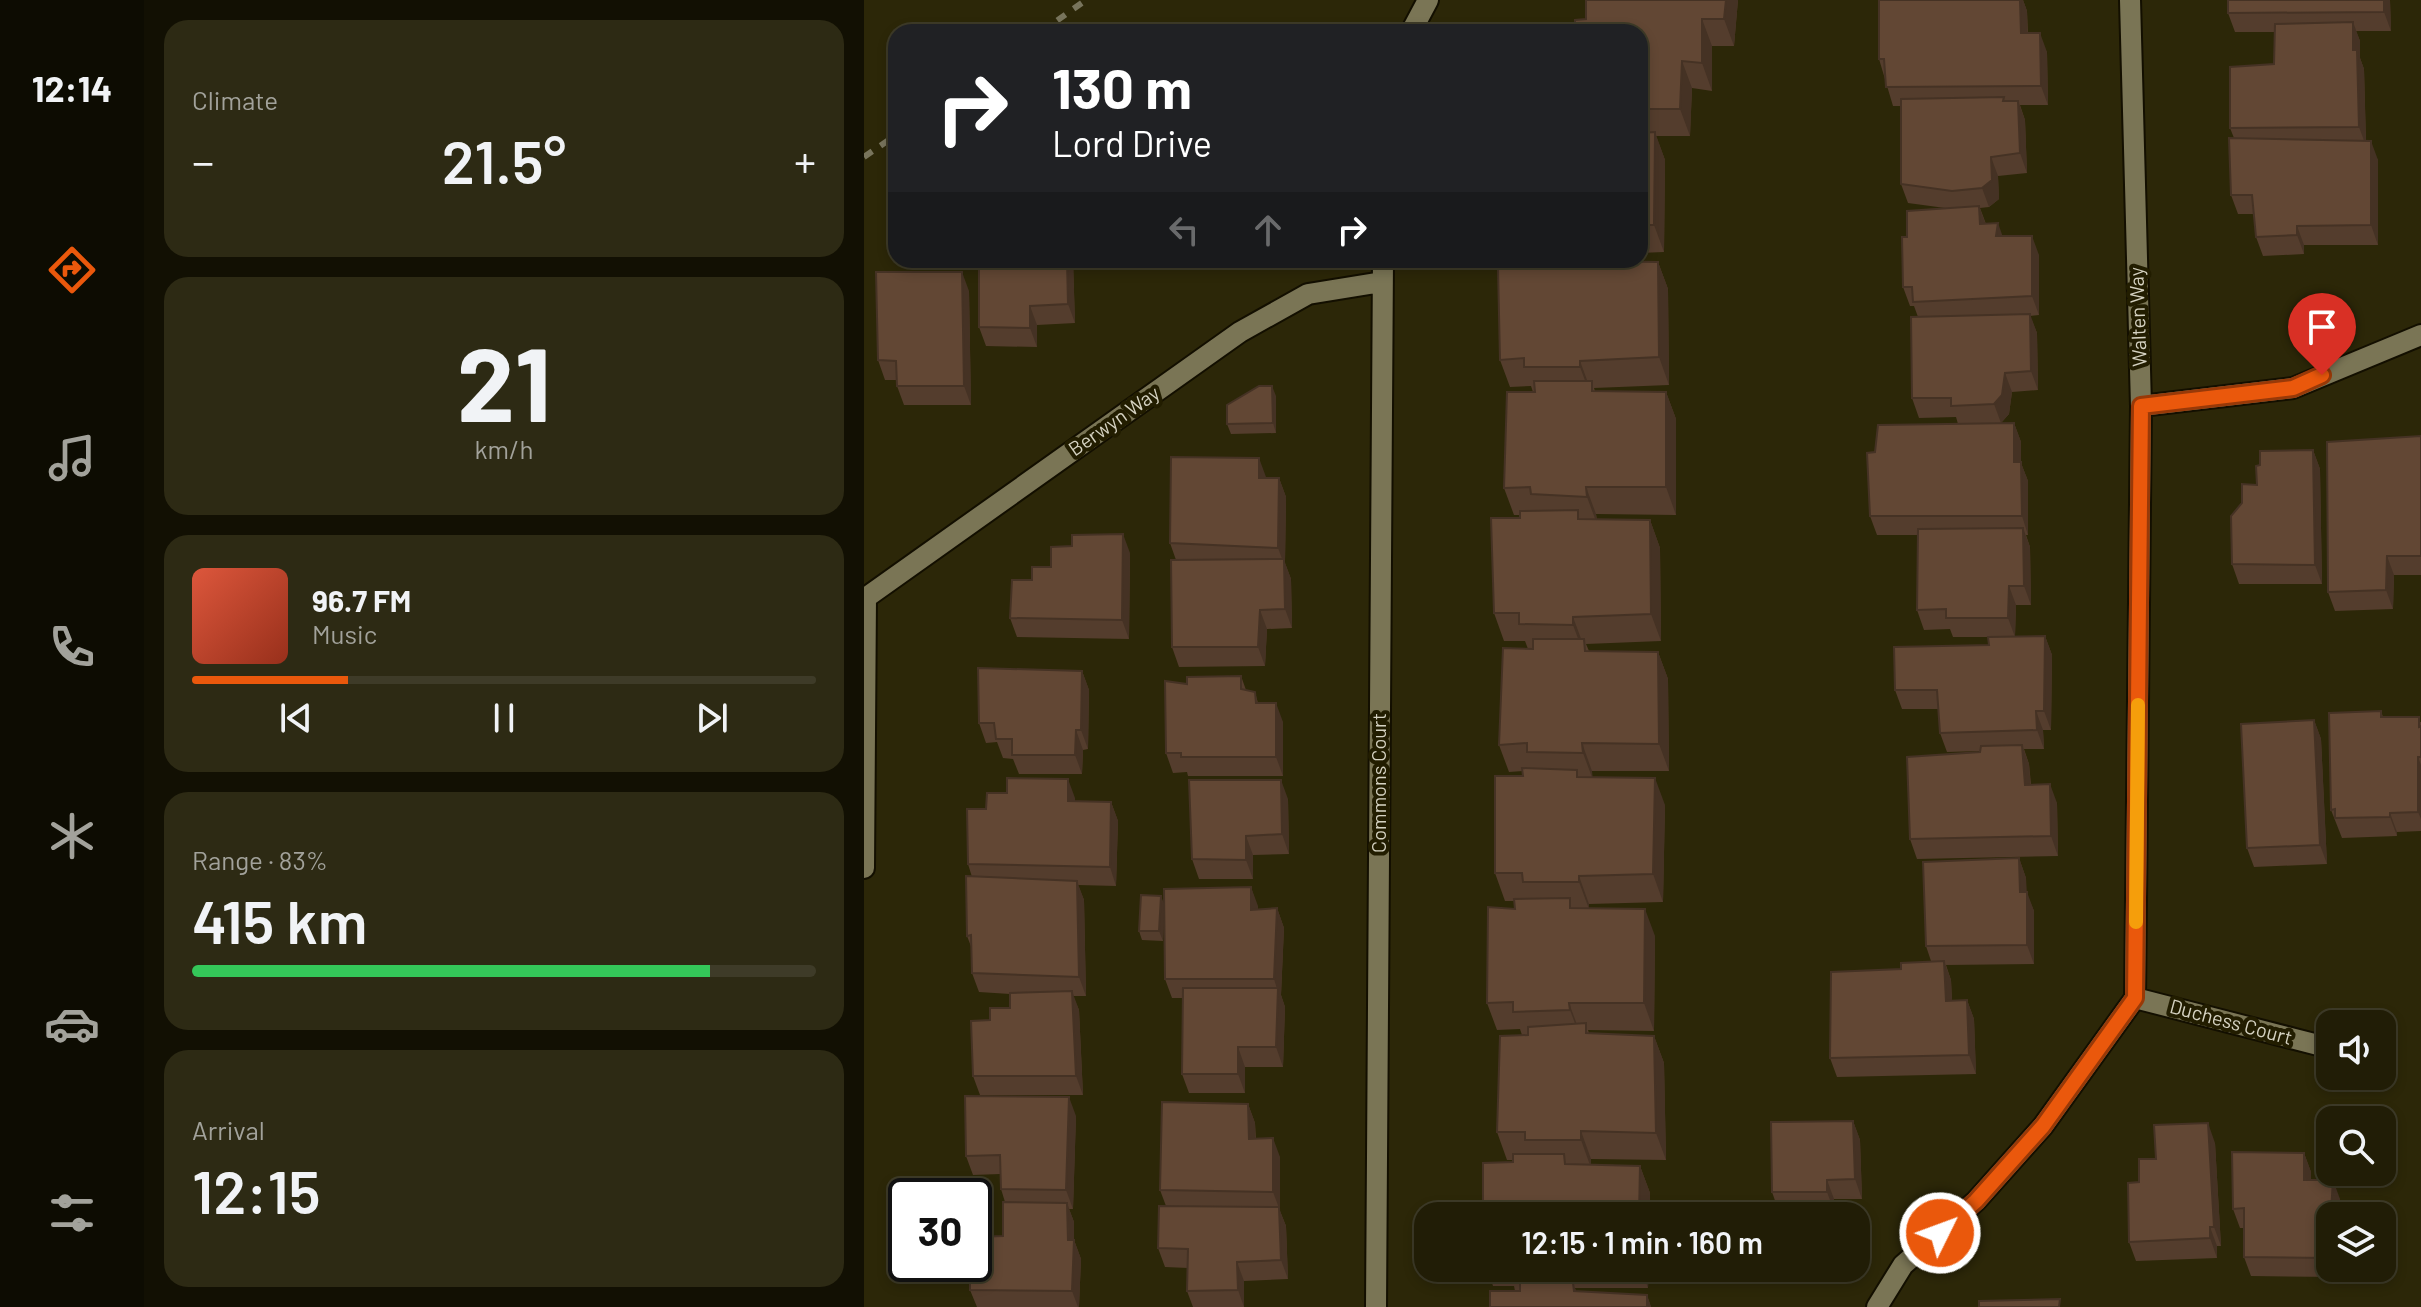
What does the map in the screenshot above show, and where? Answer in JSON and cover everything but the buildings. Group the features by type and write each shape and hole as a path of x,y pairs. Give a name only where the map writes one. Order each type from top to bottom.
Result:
{"street":[{"path":"1415,24 1428,0"},
{"name":"Walten Way","path":"2130,0 2141,406 2135,998"},
{"name":"Commons Court","path":"1376,1307 1383,268"},
{"name":"Berwyn Way","path":"865,598 1240,332 1308,294 1382,282"},
{"path":"2141,406 2293,388 2421,335"},
{"path":"864,868 865,598"},
{"path":"1877,1307 1903,1265 1976,1201 2043,1126 2135,998"},
{"name":"Duchess Court","path":"2135,998 2316,1044"}],"railway":[{"path":"1052,24 1086,0"},
{"path":"864,157 888,140"}],"slow traffic":[{"path":"2136,922 2138,705"}],"route":[{"path":"1940,1233 1976,1201 2043,1126 2135,998 2141,406 2293,388 2322,375"}]}
